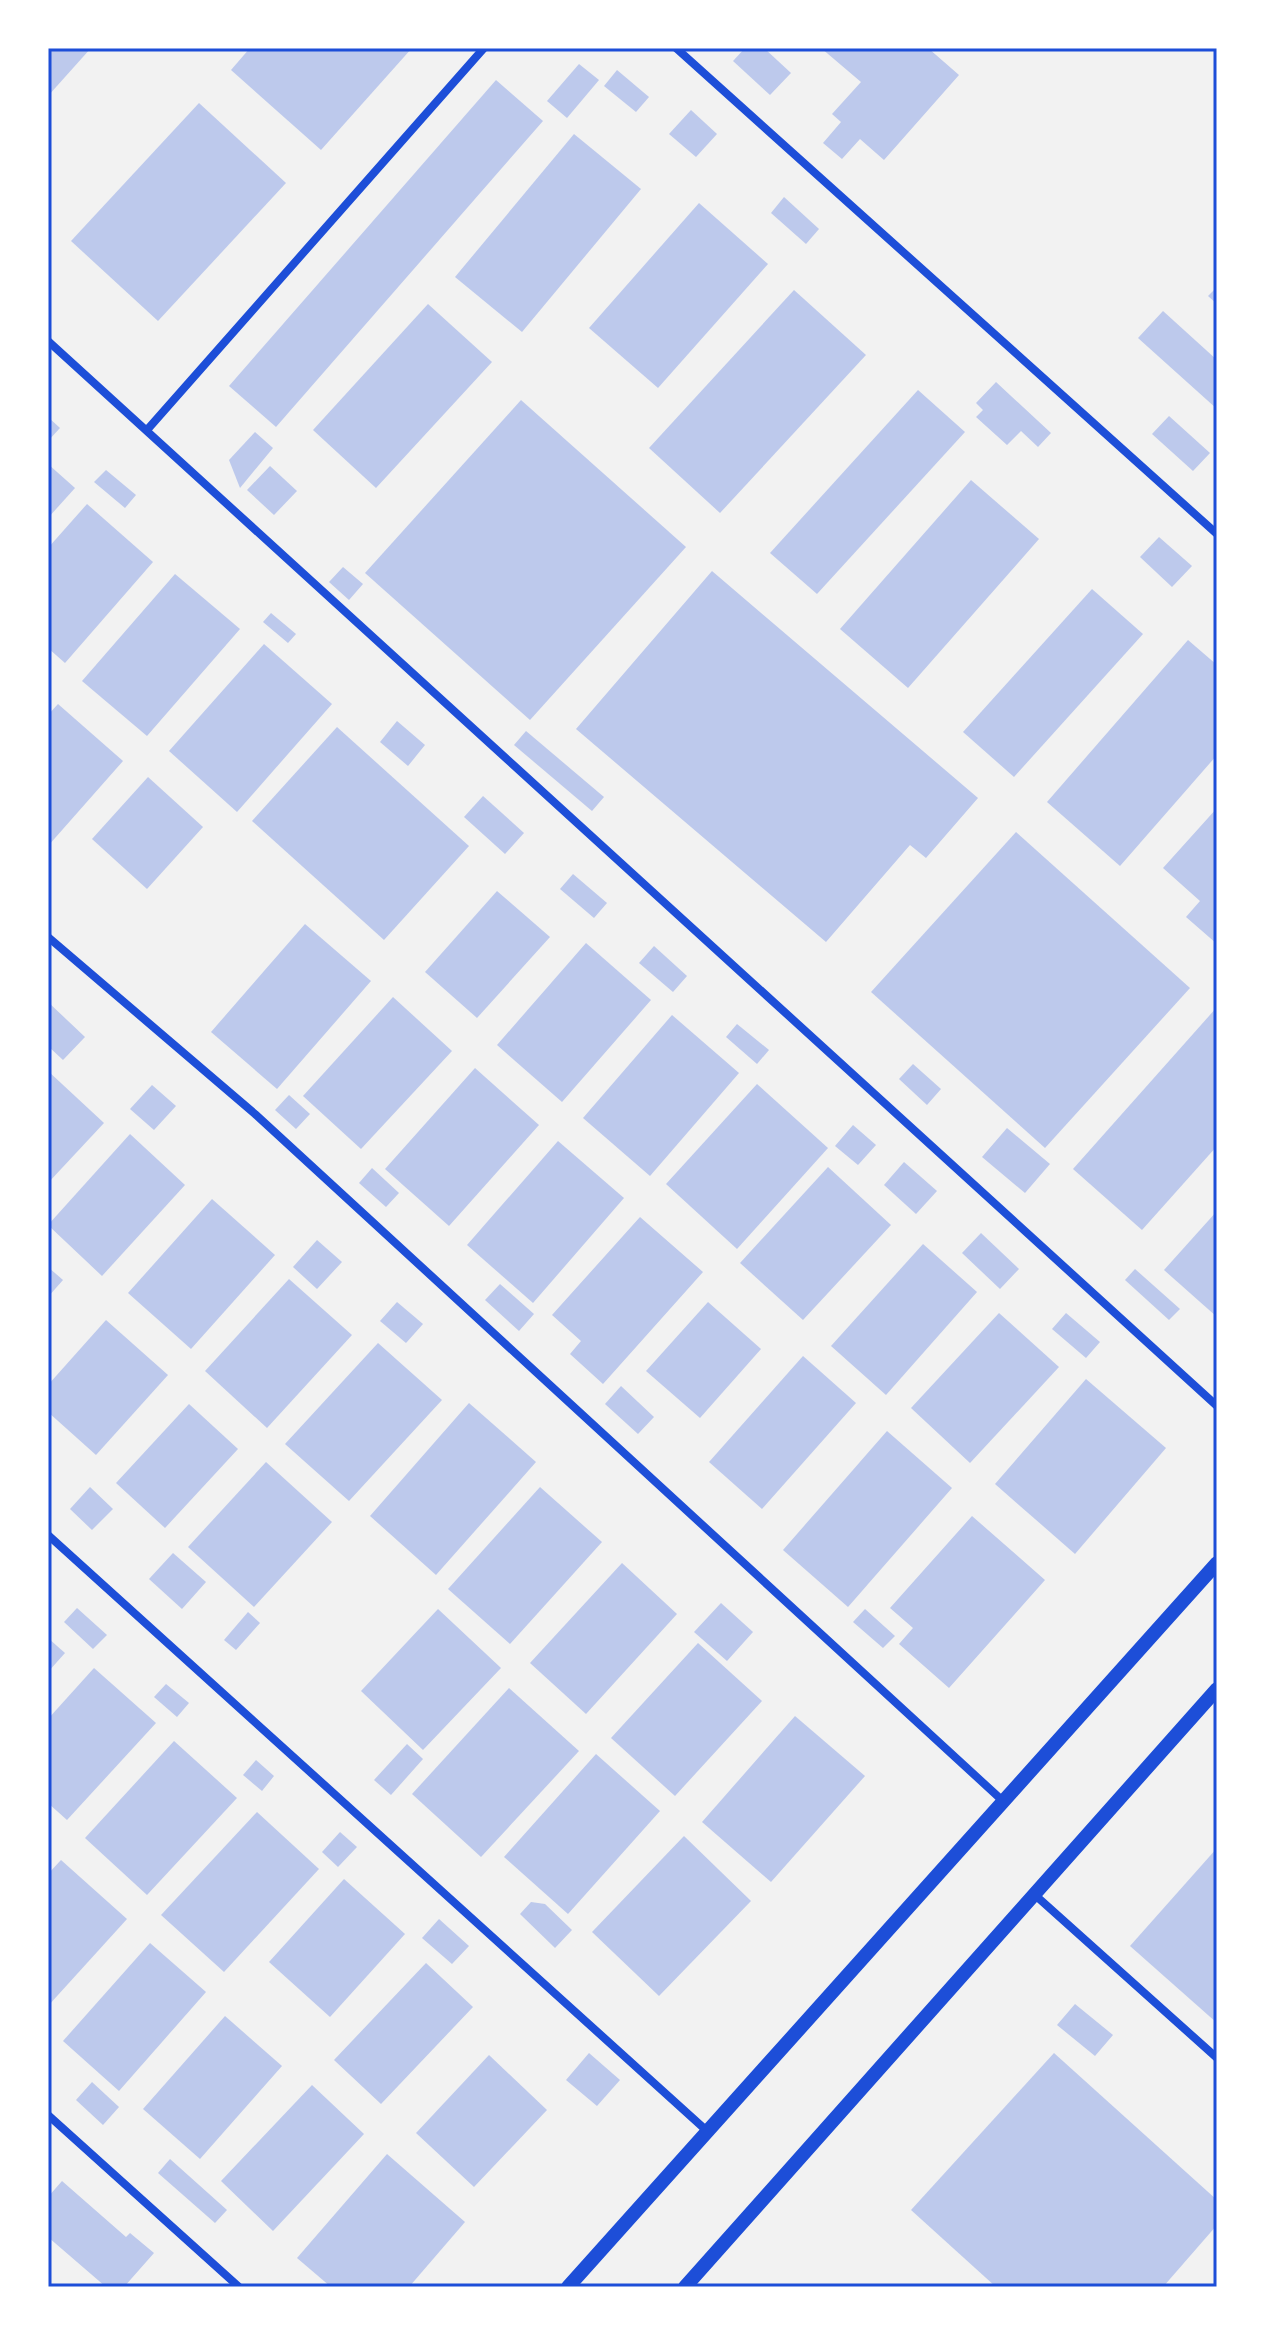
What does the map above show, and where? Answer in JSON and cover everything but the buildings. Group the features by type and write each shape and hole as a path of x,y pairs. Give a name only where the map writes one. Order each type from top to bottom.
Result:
{"street":[{"path":"147,430 484,48"},
{"path":"676,48 1217,534"},
{"path":"48,341 1217,1406"},
{"path":"48,937 255,1114 1004,1802"},
{"path":"48,1535 707,2131"},
{"path":"568,2287 1217,1563"},
{"path":"685,2287 1217,1689"},
{"path":"1035,1895 1217,2058"},
{"path":"48,2115 239,2287"}]}
